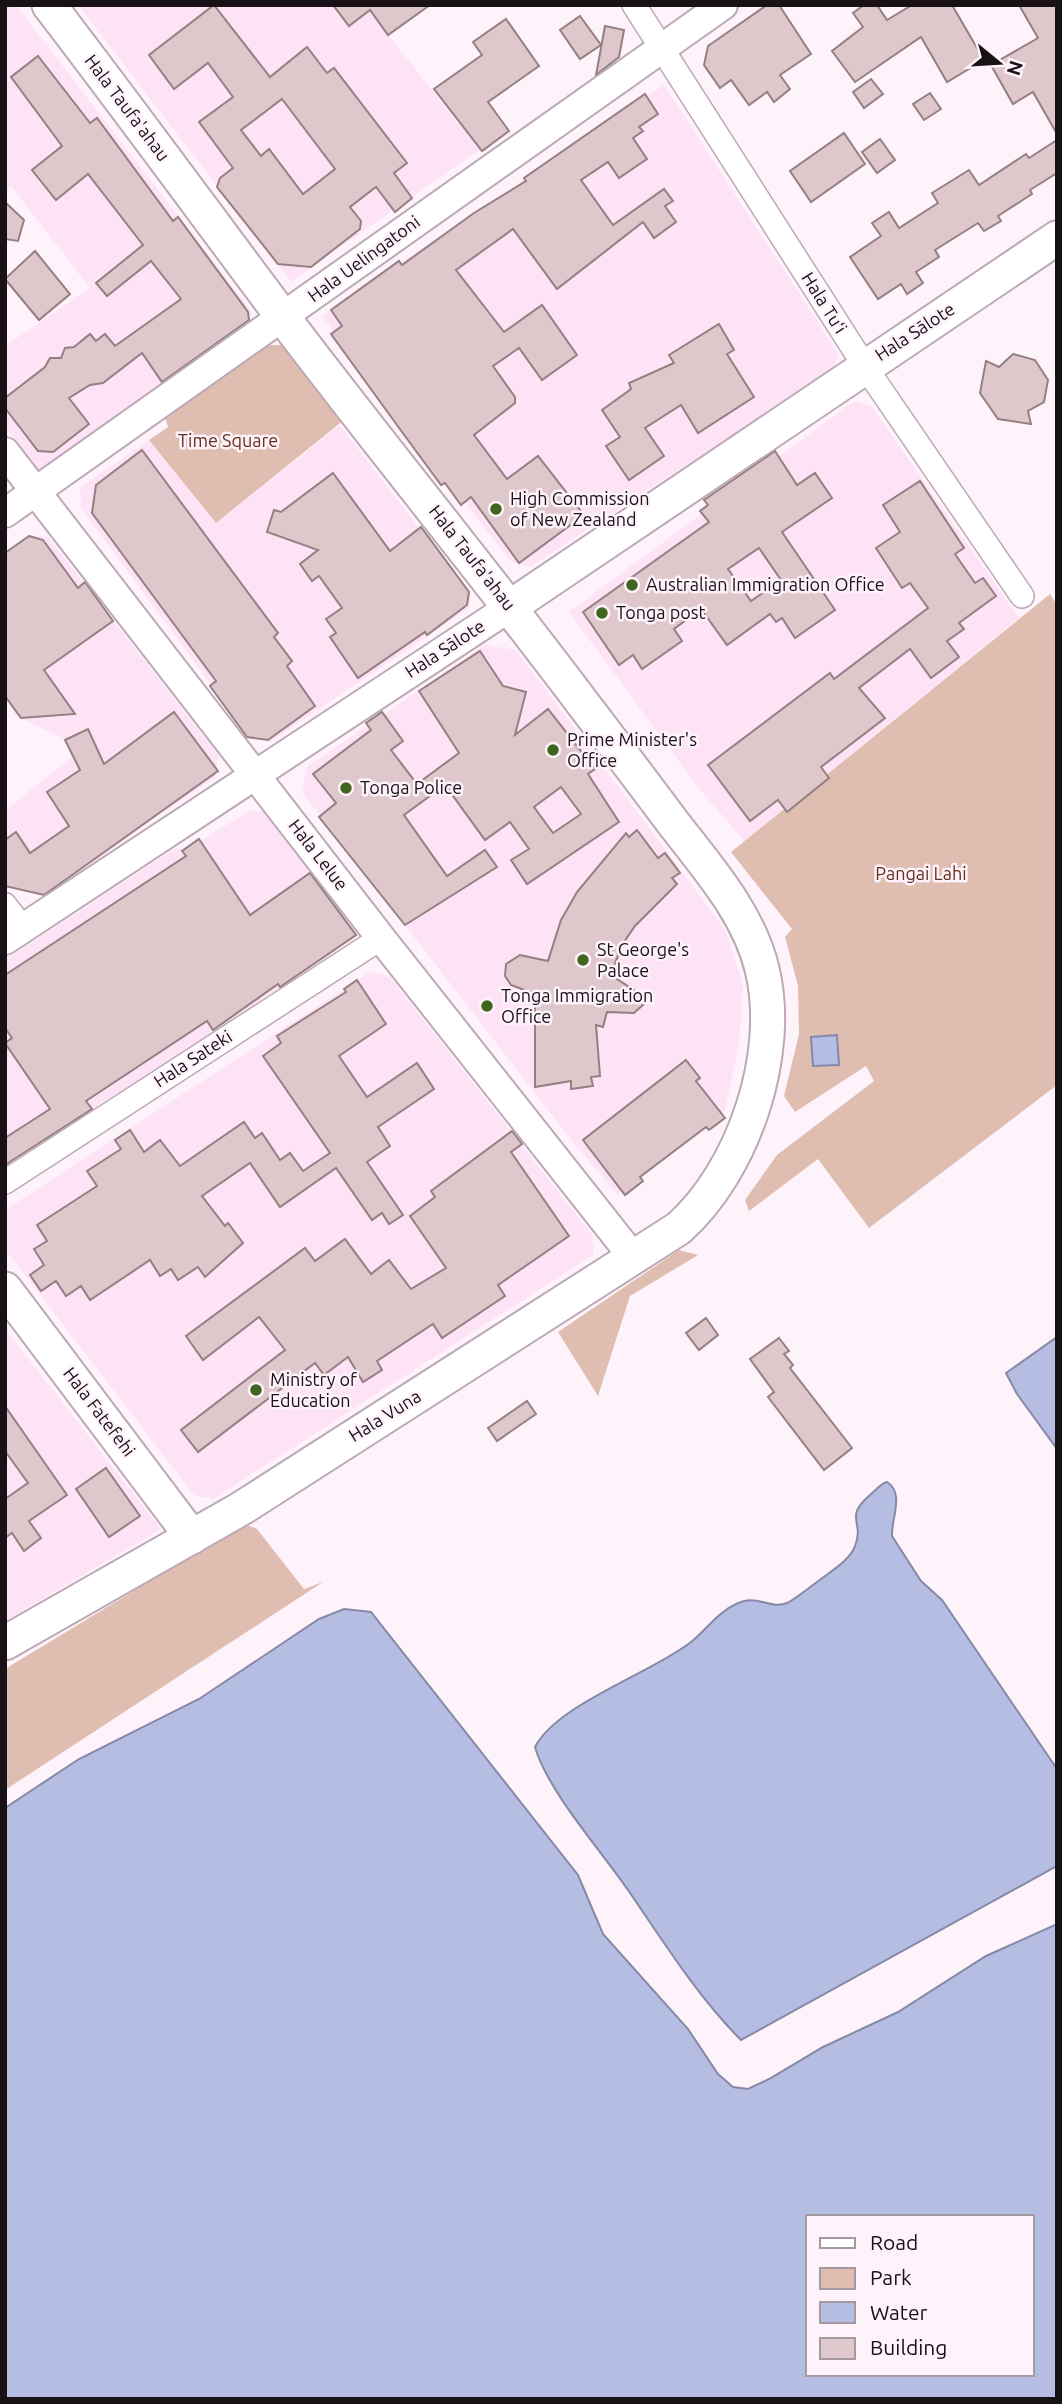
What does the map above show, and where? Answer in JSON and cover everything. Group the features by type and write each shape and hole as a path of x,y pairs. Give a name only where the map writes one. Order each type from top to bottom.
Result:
{"main road":[{"name":"Hala Taufa'ahau","path":"49,5 283,317 510,607 704,862 750,930 763,971 768,1012 762,1065 751,1112 735,1155"},
{"name":"Hala Sālote","path":"510,607 864,365 1057,238"},
{"name":"Hala Vuna","path":"5,1643 273,1488 679,1228 702,1208 735,1155"},
{"name":"Hala Fatefehi","path":"5,1289 192,1536"}],"street":[{"name":"Hala Tuʻi","path":"634,5 864,365 1022,596"},
{"name":"Hala Uelingatoni","path":"5,513 723,5"},
{"name":"Hala Lelue","path":"5,452 633,1257"},
{"name":"Hala Sālote","path":"14,934 510,607"},
{"path":"5,905 14,934"},
{"name":"Hala Sateki","path":"5,1182 381,937"}],"shaded area":[{"path":"5,5 16,5 251,311 248,330 42,475 5,427 5,346 90,288 11,186 5,189"},
{"path":"78,5 365,5 479,150 291,282"},
{"path":"664,85 839,355 832,370 530,567 510,561 322,316"},
{"path":"854,401 872,407 1019,618 744,841 697,786 569,612"},
{"path":"340,425 470,595 469,608 270,742 248,735 81,508 80,488 149,440 216,523"},
{"path":"29,535 48,537 218,755 215,778 154,818 51,895 17,887 5,871 5,811 72,757 64,739 17,716 5,699 5,552"},
{"path":"485,645 516,650 726,931 743,986 739,1045 725,1110 617,1194 572,1141 302,792 307,767"},
{"path":"249,811 263,811 358,933 210,1035 5,1163 5,960 176,848 186,850"},
{"path":"370,972 389,976 593,1236 593,1255 213,1499 194,1495 5,1249 5,1210"},
{"path":"5,1329 161,1529 5,1621"}],"green space":[{"name":"Time Square","path":"262,345 285,345 344,420 216,523 149,440 168,427 165,418"},
{"name":"Pangai Lahi","path":"1050,594 1057,605 1057,1085 869,1228 818,1159 749,1211 745,1200 777,1155 874,1081 866,1066 795,1112 784,1096 799,1034 798,986 785,937 792,929 731,852"},
{"path":"679,1250 698,1255 630,1296 598,1396 558,1332"},
{"path":"244,1524 257,1529 304,1589 323,1582 5,1790 5,1669"}],"water":[{"path":"837,1035 839,1065 813,1066 811,1037"},
{"path":"1057,1337 1057,1449 1017,1394 1006,1373"},
{"path":"887,1482 896,1499 892,1536 921,1581 942,1600 1057,1769 1057,1866 741,2040 696,1987 576,1820 551,1782 535,1747 546,1731 563,1717 674,1654 730,1607 750,1600 774,1605 787,1603 834,1570 847,1559 855,1546 858,1509 878,1487"},
{"path":"344,1609 371,1612 578,1875 603,1934 688,2029 718,2074 733,2087 748,2089 769,2079 823,2047 898,2012 986,1956 1057,1924 1057,2399 5,2399 5,1808 79,1759 199,1699 319,1619"}],"building":[{"path":"214,5 270,77 307,47 327,73 334,68 407,163 394,173 412,198 395,212 376,187 350,207 361,221 360,229 311,267 278,264 217,187 220,178 233,168 199,122 233,97 208,63 174,89 149,55","holes":["282,99 335,169 303,194 269,149 261,156 241,130"]},
{"path":"333,5 430,5 388,35 370,10 349,26"},
{"path":"767,5 779,5 811,54 780,75 790,89 774,102 767,92 749,105 731,80 720,88 704,65 708,46"},
{"path":"864,5 877,5 887,20 912,5 952,5 984,60 947,82 921,37 855,82 832,51 863,27 853,13"},
{"path":"1019,5 1057,5 1057,134 1033,92 1013,104 991,65 1038,38"},
{"path":"580,16 601,45 580,59 560,30"},
{"path":"506,19 539,66 488,102 509,131 482,151 434,89 482,55 473,42"},
{"path":"605,26 624,30 619,57 596,75"},
{"path":"38,56 90,123 97,118 173,221 178,217 248,312 249,320 162,382 142,353 103,383 90,385 69,398 89,424 53,452 38,451 5,408 5,398 45,367 50,358 61,358 65,348 74,347 90,334 96,341 105,334 115,346 181,299 151,261 107,296 96,283 143,245 88,174 56,200 32,170 62,146 11,77"},
{"path":"871,79 883,94 864,108 853,92"},
{"path":"930,93 941,109 924,120 913,104"},
{"path":"645,94 658,114 639,127 643,131 633,138 647,159 619,178 608,162 581,180 613,225 664,189 673,201 665,206 676,222 654,238 643,222 557,289 513,229 456,270 504,332 542,305 577,355 542,380 519,348 493,366 515,397 515,403 474,435 507,479 538,456 584,515 519,563 471,497 461,505 445,483 441,485 331,334 342,326 331,310 399,261 402,265 474,213 526,181 524,178"},
{"path":"844,133 865,164 811,202 790,171"},
{"path":"880,139 895,160 877,173 862,152"},
{"path":"1057,140 1057,173 1030,190 1032,194 998,216 1001,221 984,231 978,223 935,250 939,257 916,272 923,283 907,294 901,284 878,299 850,257 881,236 872,223 889,212 899,228 938,203 932,193 969,170 979,185 1026,154 1029,158"},
{"path":"5,202 24,220 18,241 5,239"},
{"path":"35,251 70,294 39,320 5,279"},
{"path":"719,324 734,350 727,354 754,397 698,433 681,405 645,428 664,456 629,480 606,446 620,437 602,410 631,389 629,383 674,363 669,355"},
{"path":"1013,354 1035,360 1048,380 1044,402 1028,411 1031,424 998,419 980,393 986,361 999,367"},
{"path":"142,450 278,633 274,637 292,661 287,666 315,706 268,740 247,737 210,686 216,681 92,513 96,485"},
{"path":"775,451 797,485 815,473 832,498 782,532 835,610 795,638 782,618 776,622 770,614 727,645 701,609 674,629 682,641 642,669 633,655 619,665 583,612 709,522 700,511 708,505 704,500","holes":["759,548 781,580 751,601 728,569"]},
{"path":"333,473 390,551 421,527 469,592 467,605 427,635 425,632 358,678 330,637 336,633 326,619 342,608 319,576 312,581 300,564 318,550 267,532 274,510 281,512"},
{"path":"920,481 964,548 955,554 975,583 983,578 996,596 959,623 964,629 947,641 959,657 931,678 910,649 859,688 885,718 821,767 829,778 787,812 778,800 750,821 708,765 830,673 834,679 928,608 910,583 902,588 876,548 900,532 883,505"},
{"path":"29,536 43,540 78,588 85,582 113,621 44,670 75,714 21,718 5,696 5,553"},
{"path":"480,651 503,686 526,692 515,735 548,709 595,769 588,774 619,822 527,884 511,860 529,849 510,822 485,840 445,785 404,815 447,876 485,850 497,867 405,925 319,817 336,803 313,774 371,730 366,723 382,712 403,741 391,750 417,784 459,753 419,691","holes":["561,787 581,814 553,833 534,807"]},
{"path":"174,712 218,771 44,895 5,886 5,840 16,832 30,853 69,826 47,792 80,770 65,740 88,729 104,764"},
{"name":"St George's Palace","path":"637,830 658,858 665,853 680,873 672,878 677,884 635,926 622,945 615,964 621,966 617,979 640,994 644,1004 634,1013 607,1012 603,1027 596,1025 600,1076 591,1077 593,1086 571,1089 571,1081 535,1087 535,994 511,985 505,976 506,964 520,955 548,961 561,920 577,892 626,833 629,837"},
{"path":"199,839 250,915 310,873 356,935 280,987 278,984 213,1030 207,1021 86,1101 92,1109 5,1165 5,1138 50,1109 5,1043 12,1038 5,1028 5,975 186,856 182,851"},
{"path":"357,980 386,1024 339,1056 367,1097 417,1063 434,1089 378,1127 390,1146 367,1162 403,1215 389,1224 382,1213 372,1220 336,1168 280,1207 250,1163 202,1196 225,1226 228,1223 243,1243 205,1277 198,1267 178,1280 171,1269 160,1276 150,1260 90,1300 81,1286 66,1296 56,1281 41,1291 30,1275 44,1265 34,1249 47,1241 37,1225 97,1186 87,1171 121,1149 115,1140 130,1130 144,1152 160,1140 180,1166 244,1122 255,1138 262,1133 280,1160 290,1153 303,1171 330,1153 263,1056 281,1043 277,1036 346,992 344,989"},
{"path":"686,1060 700,1078 696,1081 725,1118 709,1130 706,1127 640,1177 643,1181 625,1195 583,1140"},
{"path":"512,1131 522,1144 511,1152 569,1236 498,1285 505,1296 442,1338 433,1324 377,1361 382,1370 363,1382 348,1357 324,1375 315,1363 198,1452 181,1430 285,1350 259,1317 203,1360 186,1336 305,1248 315,1261 345,1239 371,1274 389,1260 411,1289 446,1268 410,1216 435,1197 431,1191"},
{"path":"706,1318 718,1335 699,1350 686,1333"},
{"path":"779,1338 789,1351 784,1354 793,1365 790,1368 852,1448 824,1470 768,1397 774,1392 750,1359"},
{"path":"527,1401 536,1414 497,1441 488,1428"},
{"path":"5,1406 67,1495 29,1521 41,1538 24,1551 12,1533 5,1538 5,1499 28,1483 5,1451"},
{"path":"106,1468 140,1516 109,1537 76,1489"}],"place":[{"name":"High Commission of New Zealand","path":"496,509"},
{"name":"Australian Immigration Office","path":"632,585"},
{"name":"Tonga post","path":"602,613"},
{"name":"Prime Minister's Office","path":"553,750"},
{"name":"Tonga Police","path":"346,788"},
{"name":"St George's Palace","path":"583,960"},
{"name":"Tonga Immigration Office","path":"487,1006"},
{"name":"Ministry of Education","path":"256,1390"}]}
